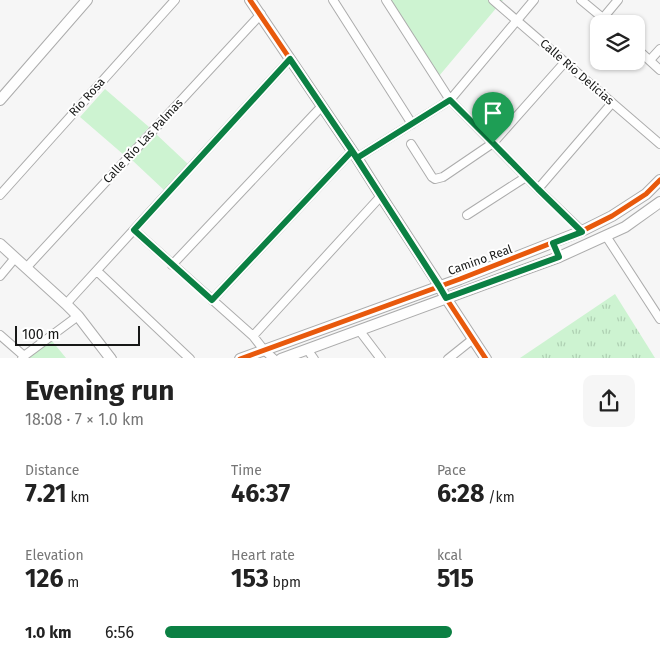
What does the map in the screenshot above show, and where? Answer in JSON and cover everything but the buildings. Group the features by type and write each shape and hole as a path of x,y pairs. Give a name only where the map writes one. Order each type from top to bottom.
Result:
{"street":[{"path":"0,100 87,0"},
{"name":"Río Rosa","path":"0,195 175,0"},
{"path":"250,0 355,154 380,196 486,358"},
{"path":"333,0 412,124"},
{"path":"386,0 450,100 582,232"},
{"name":"Calle Río Delicias","path":"493,0 660,144"},
{"path":"212,300 355,154 412,124 450,100 534,0"},
{"path":"581,0 599,15"},
{"path":"606,15 618,0"},
{"name":"Calle Río Las Palmas","path":"26,268 261,14"},
{"path":"650,60 660,49"},
{"path":"645,56 660,70"},
{"path":"66,304 290,59"},
{"path":"412,144 429,174 435,179 443,177 493,143 565,62"},
{"path":"538,189 612,103"},
{"path":"172,265 322,106"},
{"path":"467,215 526,177"},
{"name":"Camino Real","path":"240,358 582,232 612,216 639,198 660,180"},
{"path":"252,336 380,196"},
{"name":"Camino Real","path":"281,358 559,257 606,236 659,206"},
{"path":"134,230 274,358"},
{"path":"606,236 660,319"},
{"path":"553,243 559,257"},
{"path":"0,244 78,316 111,358"},
{"path":"0,276 15,258"},
{"path":"97,271 190,358"},
{"path":"0,336 23,357 78,316"},
{"path":"359,330 381,358"},
{"path":"448,358 473,339"},
{"path":"307,349 314,358"}],"green space":[{"path":"390,0 503,0 439,76"},
{"path":"105,89 149,127 124,155 80,117"},
{"path":"156,134 189,165 165,191 132,160"},
{"path":"615,294 655,358 520,358"},
{"path":"52,341 66,358 23,358"}],"cycle path":[{"path":"250,0 357,158 485,358"},
{"path":"243,358 460,279 582,231 612,216 646,194 660,180"}],"route":[{"path":"290,59 357,158 450,100 493,143 582,232 553,243 559,257 446,298 352,151 212,300 134,230 290,59"}]}
